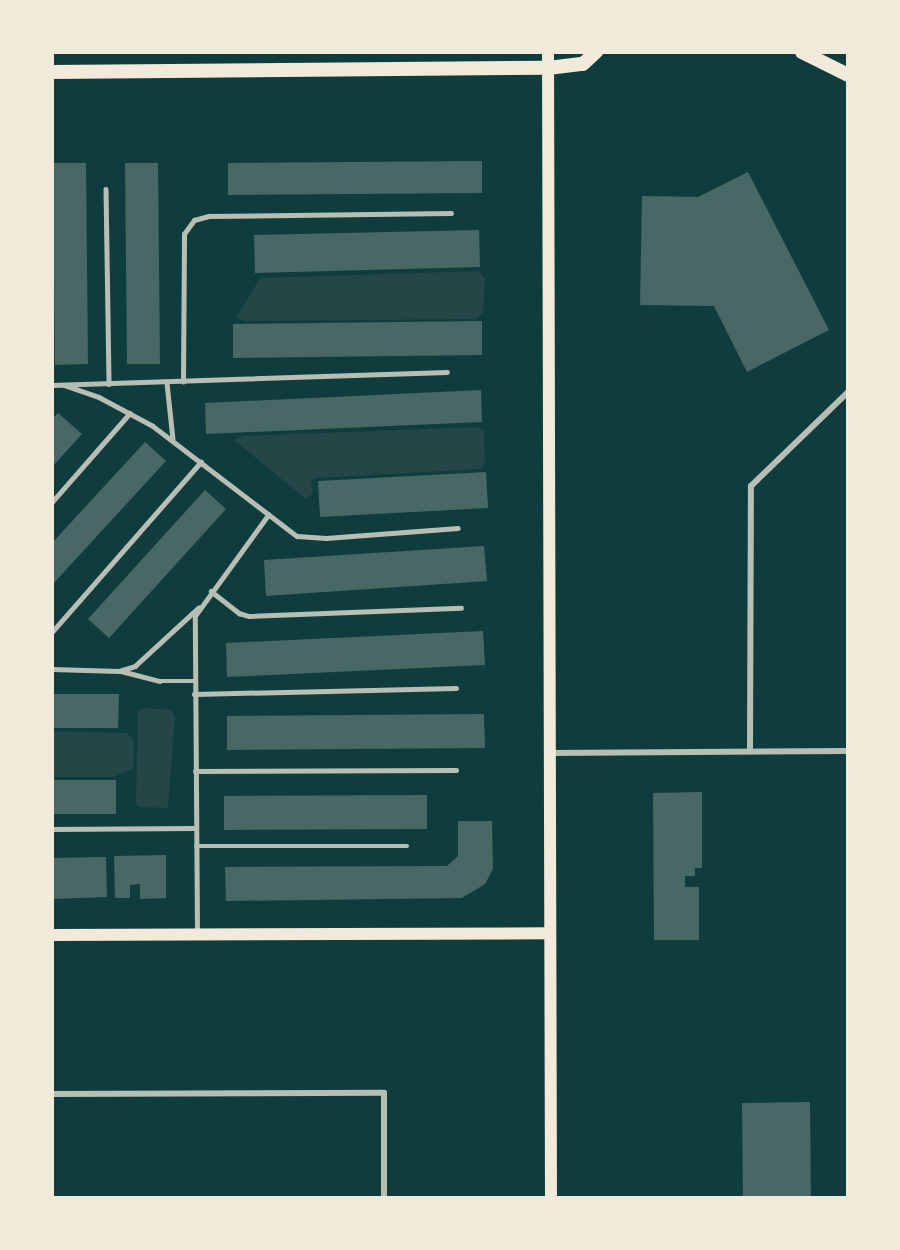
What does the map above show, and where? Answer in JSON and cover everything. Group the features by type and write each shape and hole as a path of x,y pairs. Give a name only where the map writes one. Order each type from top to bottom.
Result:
{"main road":[{"path":"548,52 551,1197"},
{"path":"52,72 548,68 584,64 596,52"},
{"path":"802,52 848,75"},
{"path":"52,935 550,933"}],"street":[{"path":"750,751 751,486 848,392"},
{"path":"550,753 848,751"},
{"path":"52,1094 384,1093 384,1197"}],"lane":[{"path":"106,189 109,384"},
{"path":"183,382 184,234 194,220 209,216 450,213"},
{"path":"52,385 447,372"},
{"path":"167,383 172,439"},
{"path":"64,385 99,397 172,439 268,515 304,537 458,528"},
{"path":"52,502 130,413"},
{"path":"52,632 201,462"},
{"path":"119,671 145,660 200,606 268,515"},
{"path":"211,591 239,613 249,616 461,608"},
{"path":"197,934 194,630 200,606"},
{"path":"52,669 119,671 160,681 194,681"},
{"path":"194,694 456,688"},
{"path":"195,771 456,770"},
{"path":"52,829 195,828"},
{"path":"196,846 407,846"}],"shaded area":[{"path":"479,271 485,279 483,313 476,319 244,321 237,317 260,278"},
{"path":"479,427 484,431 485,464 480,469 315,478 311,481 313,493 306,499 234,440 242,436"},
{"path":"143,708 171,710 175,716 168,808 139,807 136,802 138,710"},
{"path":"53,731 127,733 134,741 133,769 113,777 53,777"}],"building":[{"path":"482,161 482,193 228,195 228,163"},
{"path":"53,163 86,163 88,364 55,365"},
{"path":"125,163 158,163 160,364 127,364"},
{"path":"748,172 829,330 747,372 714,306 640,305 642,196 698,197"},
{"path":"479,230 480,267 255,273 254,235"},
{"path":"482,321 482,355 233,358 233,324"},
{"path":"481,390 482,422 206,434 205,403"},
{"path":"58,413 82,434 52,467 52,419"},
{"path":"145,442 166,461 52,585 52,543"},
{"path":"486,472 488,508 320,517 318,481"},
{"path":"205,490 226,509 109,638 88,619"},
{"path":"484,546 487,581 266,596 264,560"},
{"path":"483,631 485,665 227,677 226,643"},
{"path":"52,694 119,694 118,728 52,728"},
{"path":"484,714 485,748 227,750 227,716"},
{"path":"52,780 116,780 116,814 52,814"},
{"path":"702,792 702,868 695,868 695,876 685,876 685,887 699,887 699,940 654,940 653,793"},
{"path":"427,795 427,829 224,830 224,796"},
{"path":"458,821 492,821 493,869 485,884 462,898 226,901 225,867 447,866 458,856"},
{"path":"166,855 166,898 140,899 140,884 130,885 130,898 115,898 114,856"},
{"path":"106,857 107,897 52,899 52,858"},
{"path":"810,1102 811,1198 743,1198 742,1103"}]}
